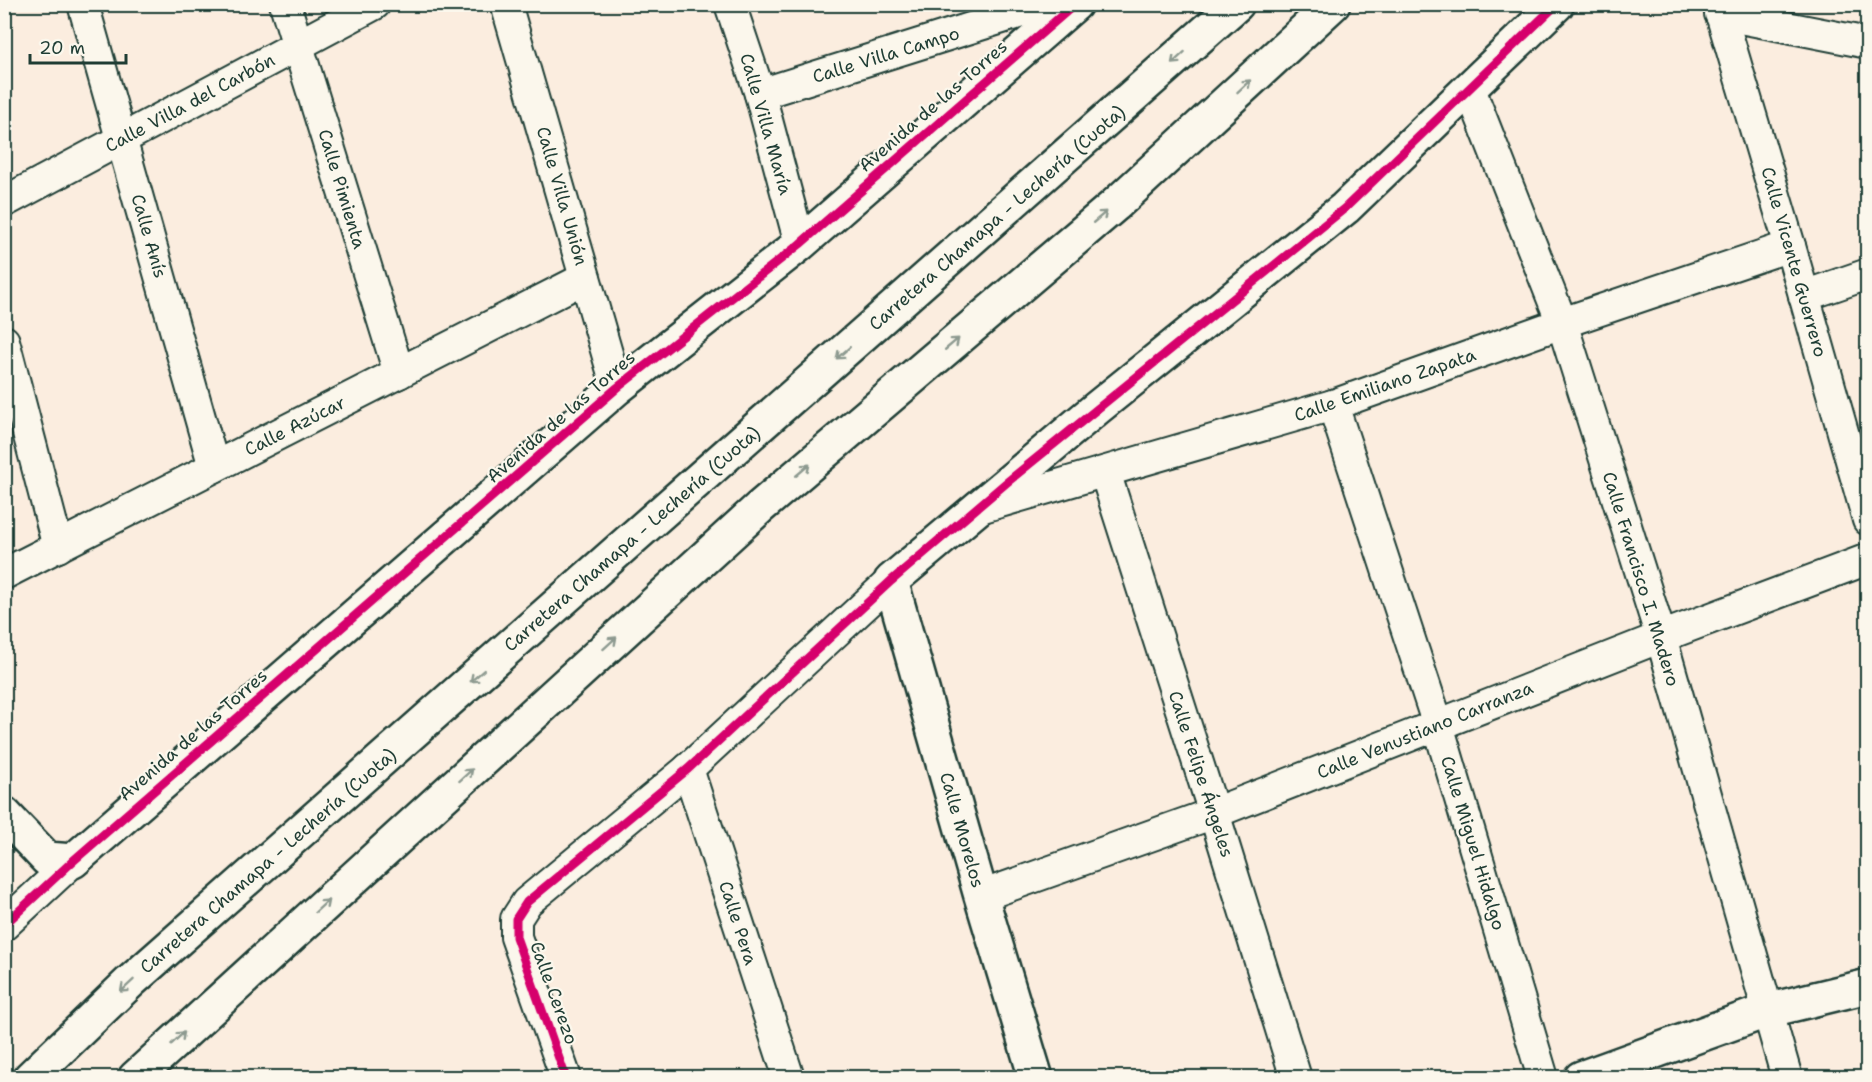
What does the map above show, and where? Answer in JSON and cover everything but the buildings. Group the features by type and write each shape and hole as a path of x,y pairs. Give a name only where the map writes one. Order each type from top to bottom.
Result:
{"main road":[{"name":"Avenida de las Torres","path":"73,861 617,388 800,244 1075,4"},
{"name":"Carretera Chamapa - Lechería (Cuota)","path":"30,1077 139,975 1237,4"},
{"path":"135,1077 759,508 1115,205 1333,4"},
{"path":"891,581 1097,408 1345,208 1557,4"},
{"name":"Calle Morelos","path":"891,581 981,896 1036,1077"},
{"path":"4,814 47,859 73,861"},
{"path":"1581,1077 1766,1011 1868,986"}],"street":[{"name":"Calle Anís","path":"83,4 214,467"},
{"name":"Calle Pimienta","path":"285,4 399,373"},
{"name":"Calle Villa del Carbón","path":"4,202 375,4"},
{"name":"Calle Villa Unión","path":"506,4 617,388"},
{"name":"Calle Villa María","path":"730,4 760,94 800,244"},
{"name":"Calle Villa Campo","path":"760,94 1047,4"},
{"path":"1719,9 1868,44"},
{"name":"Calle Vicente Guerrero","path":"1719,9 1804,296 1861,469 1868,520"},
{"name":"Calle Francisco I. Madero","path":"1470,89 1562,323 1661,637 1786,1077"},
{"name":"Calle Emiliano Zapata","path":"976,509 1333,405 1562,323 1790,246"},
{"path":"1804,296 1868,274"},
{"name":"Calle Azúcar","path":"4,574 585,278"},
{"path":"4,341 58,547"},
{"name":"Calle Miguel Hidalgo","path":"1333,405 1438,725 1543,1077"},
{"name":"Calle Felipe Ángeles","path":"1105,472 1296,1077"},
{"name":"Calle Venustiano Carranza","path":"981,896 1214,813 1661,637 1868,559"},
{"path":"688,769 891,581"},
{"name":"Calle Cerezo","path":"566,1077 516,937 516,919 527,902 688,769"},
{"name":"Calle Pera","path":"688,769 789,1077"},
{"path":"4,925 73,861"}],"cycle path":[{"path":"4,925 73,861 617,388 800,244 1075,4"},
{"path":"566,1078 516,937 516,919 527,902 688,769 891,581 1006,483 1345,208 1557,4"}]}
